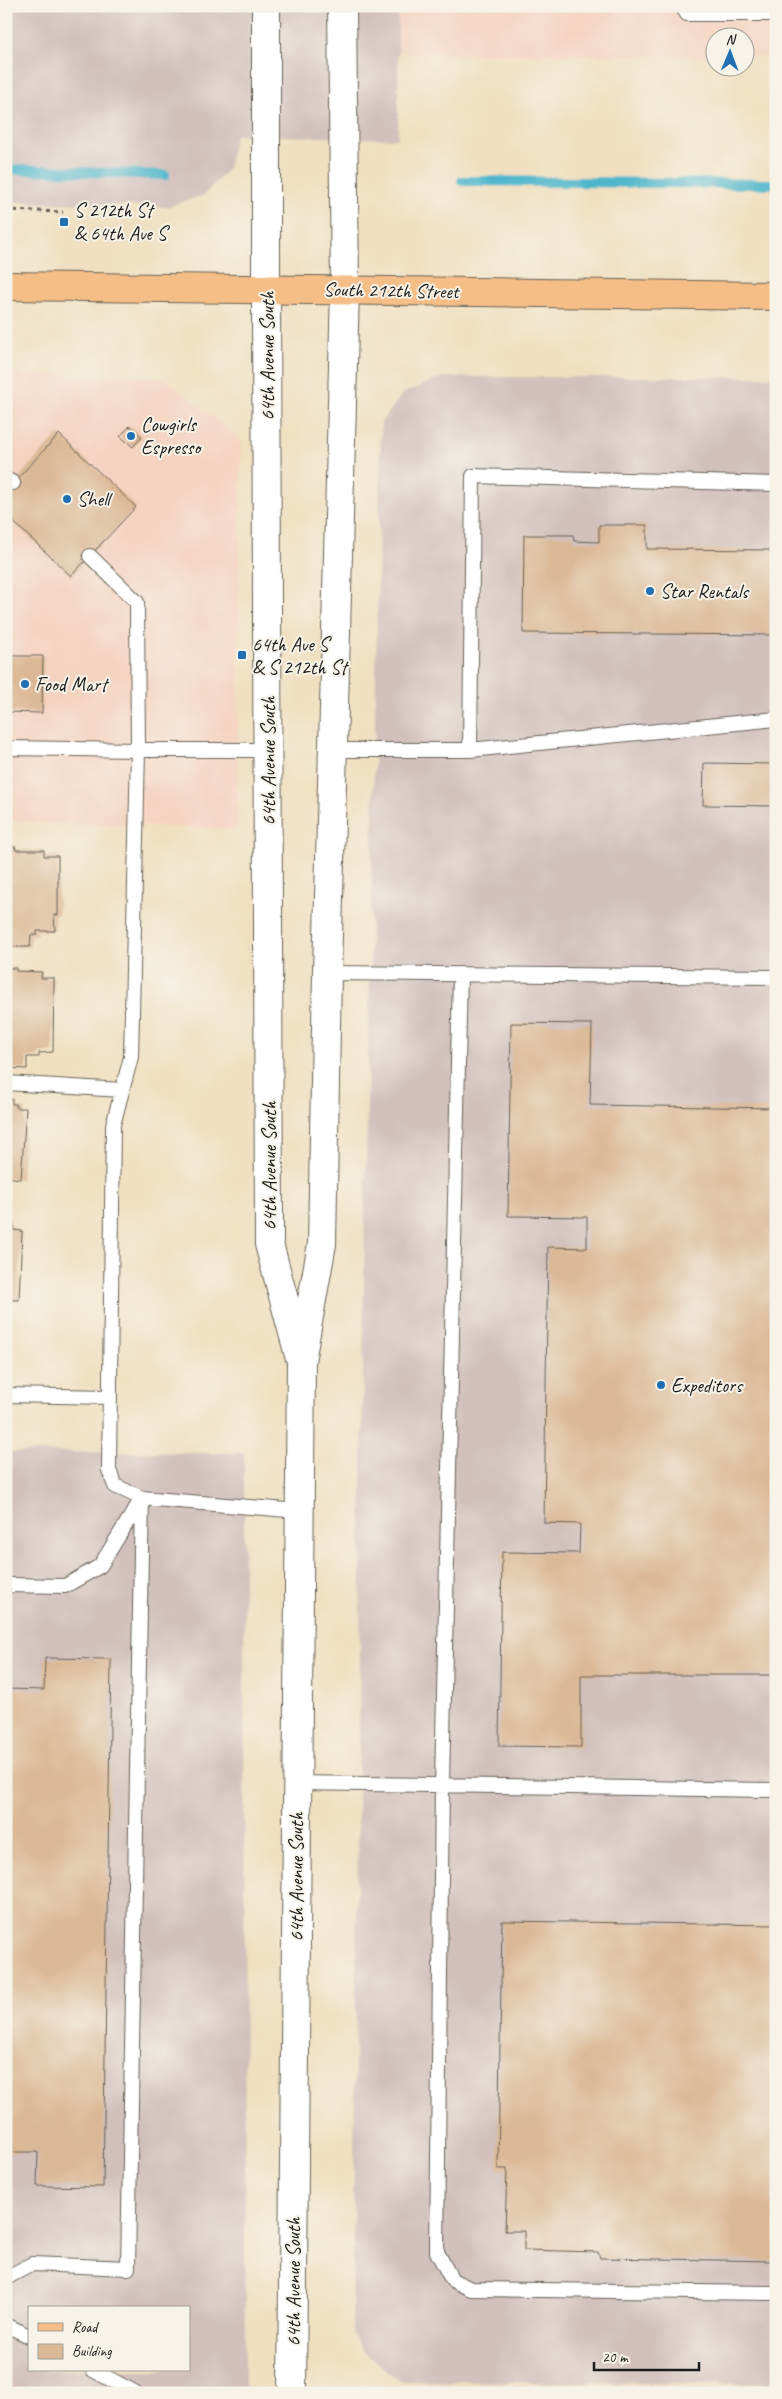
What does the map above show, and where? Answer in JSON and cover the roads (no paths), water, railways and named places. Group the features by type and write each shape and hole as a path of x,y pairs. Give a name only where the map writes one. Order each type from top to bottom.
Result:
{"main road":[{"name":"South 212th Street","path":"6,286 776,296"}],"street":[{"name":"64th Avenue South","path":"266,6 269,1244 301,1361"},
{"name":"64th Avenue South","path":"292,2393 301,1361 322,1244 327,973 345,289 342,6"}],"lane":[{"path":"682,6 687,14 776,14"},
{"path":"470,750 473,476 776,484"},
{"path":"90,556 137,602 138,750 131,1057 113,1125 110,1470 115,1486 142,1498 299,1511"},
{"path":"333,750 470,750 776,719"},
{"path":"6,748 268,750"},
{"path":"327,973 776,977"},
{"path":"460,974 442,1784 437,2252 452,2280 471,2289 776,2294"},
{"path":"6,1083 122,1090"},
{"path":"6,1395 110,1397"},
{"path":"6,1585 65,1586 100,1566 142,1498"},
{"path":"6,2278 32,2264 128,2268 142,1498"},
{"path":"297,1782 776,1790"},
{"path":"6,2325 28,2336"},
{"path":"97,2372 136,2393"}],"waterway":[{"path":"6,169 165,175"},
{"path":"462,181 776,184"}],"place":[{"name":"S 212th St & 64th Ave S","path":"64,222"},
{"name":"Cowgirls Espresso","path":"131,436"},
{"name":"Shell","path":"67,499"},
{"name":"Star Rentals","path":"650,591"},
{"name":"64th Ave S & S 212th St","path":"242,655"},
{"name":"Food Mart","path":"25,684"},
{"name":"Expeditors","path":"661,1385"}]}
